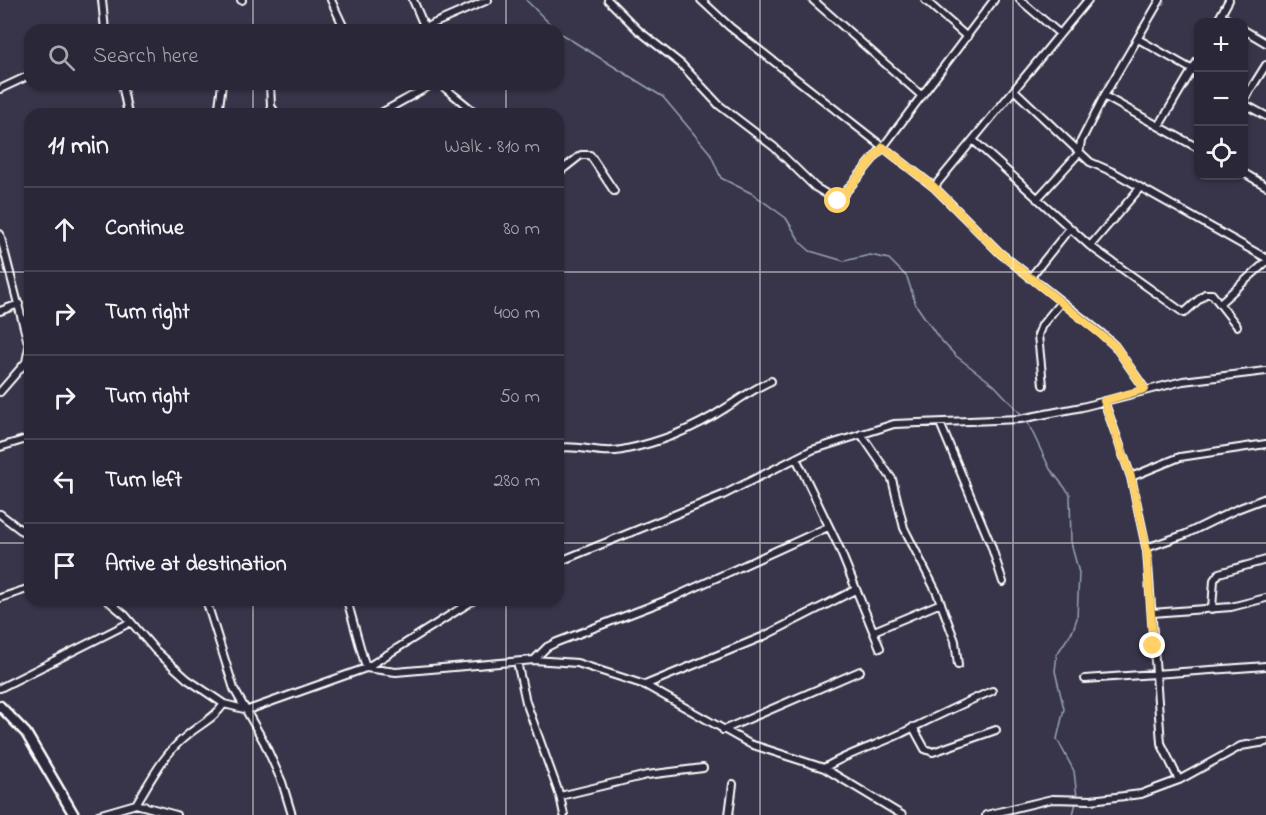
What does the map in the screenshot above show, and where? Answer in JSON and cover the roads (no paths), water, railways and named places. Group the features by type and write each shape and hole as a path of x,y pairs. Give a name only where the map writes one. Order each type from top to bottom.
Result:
{"street":[{"path":"102,0 104,24"},
{"path":"331,0 342,24"},
{"path":"413,0 420,24"},
{"path":"433,24 488,0"},
{"path":"608,0 638,30 681,64 719,105 774,147 827,196 838,201 883,147 994,0"},
{"path":"701,0 730,27 934,187 995,249 1115,346 1145,389"},
{"path":"813,0 922,96"},
{"path":"925,0 967,37"},
{"path":"1020,0 1060,34"},
{"path":"934,187 1088,0"},
{"path":"1037,199 1079,153 1081,141 1104,96 1160,0"},
{"path":"1220,18 1229,0"},
{"path":"1248,32 1266,43"},
{"path":"1138,39 1194,71"},
{"path":"1248,95 1266,65"},
{"path":"1159,126 1194,75"},
{"path":"0,89 24,78"},
{"path":"123,90 127,108"},
{"path":"219,108 221,90"},
{"path":"270,90 272,108"},
{"path":"390,108 422,90"},
{"path":"447,90 468,108"},
{"path":"1015,91 1090,162 1115,172 1139,189 1266,260 1221,302"},
{"path":"1104,96 1194,146"},
{"path":"1248,105 1266,116"},
{"path":"974,141 1090,246 1179,311 1184,312 1208,293 1221,302 1237,326"},
{"path":"564,168 580,155 590,155 614,191"},
{"path":"1248,175 1266,186"},
{"path":"1090,246 1139,189"},
{"path":"1030,278 1070,228"},
{"path":"0,234 24,326"},
{"path":"1043,385 1038,335 1042,326 1061,302"},
{"path":"0,311 19,304"},
{"path":"0,392 24,362"},
{"path":"564,560 723,495 796,458 894,424 1020,419 1183,381 1266,371"},
{"path":"564,447 618,451 672,438 724,410 750,390 771,381"},
{"path":"1104,401 1131,477 1146,548 1161,743 1179,780"},
{"path":"940,423 991,545 1003,582"},
{"path":"861,434 892,479 904,528 941,603 955,641 958,665"},
{"path":"0,447 24,440"},
{"path":"1131,477 1180,457 1266,444"},
{"path":"796,458 838,545 880,648"},
{"path":"1146,548 1186,534 1237,508 1266,498"},
{"path":"0,514 24,532"},
{"path":"534,660 548,647 558,642 680,594 828,527"},
{"path":"1212,609 1214,580 1220,573 1266,560"},
{"path":"0,598 24,590"},
{"path":"645,685 762,637 855,590"},
{"path":"1152,614 1231,607 1266,598"},
{"path":"874,631 941,603"},
{"path":"114,606 163,658 187,679 224,705 248,710 366,668 464,606"},
{"path":"208,606 228,672 282,782 292,815"},
{"path":"349,606 366,668"},
{"path":"0,688 131,622"},
{"path":"366,668 396,672 534,660 577,663 645,685 750,744 824,768 902,815"},
{"path":"517,662 526,702 560,796 564,815"},
{"path":"1085,679 1266,666"},
{"path":"723,730 860,671"},
{"path":"824,768 844,756 993,691"},
{"path":"136,804 164,757 184,737 214,717 224,705"},
{"path":"0,706 26,733 74,815"},
{"path":"913,727 925,749 933,752 996,730"},
{"path":"986,815 1052,799 1091,800 1141,794 1179,780 1241,746 1266,741"},
{"path":"560,796 646,775 703,768"},
{"path":"729,815 733,784"},
{"path":"98,815 136,804 176,815"}],"waterway":[{"path":"526,0 550,24"},
{"path":"564,36 663,97 710,153 721,178 753,194 786,218 801,243 810,251 844,261 870,255 889,259 907,277 916,305 938,337 956,356 994,385 1024,417"},
{"path":"1027,421 1050,469 1070,494 1071,543 1079,573 1077,618 1073,630 1057,654 1055,671 1064,709 1057,739 1074,771 1077,797"},
{"path":"1073,815 1076,802"}]}
